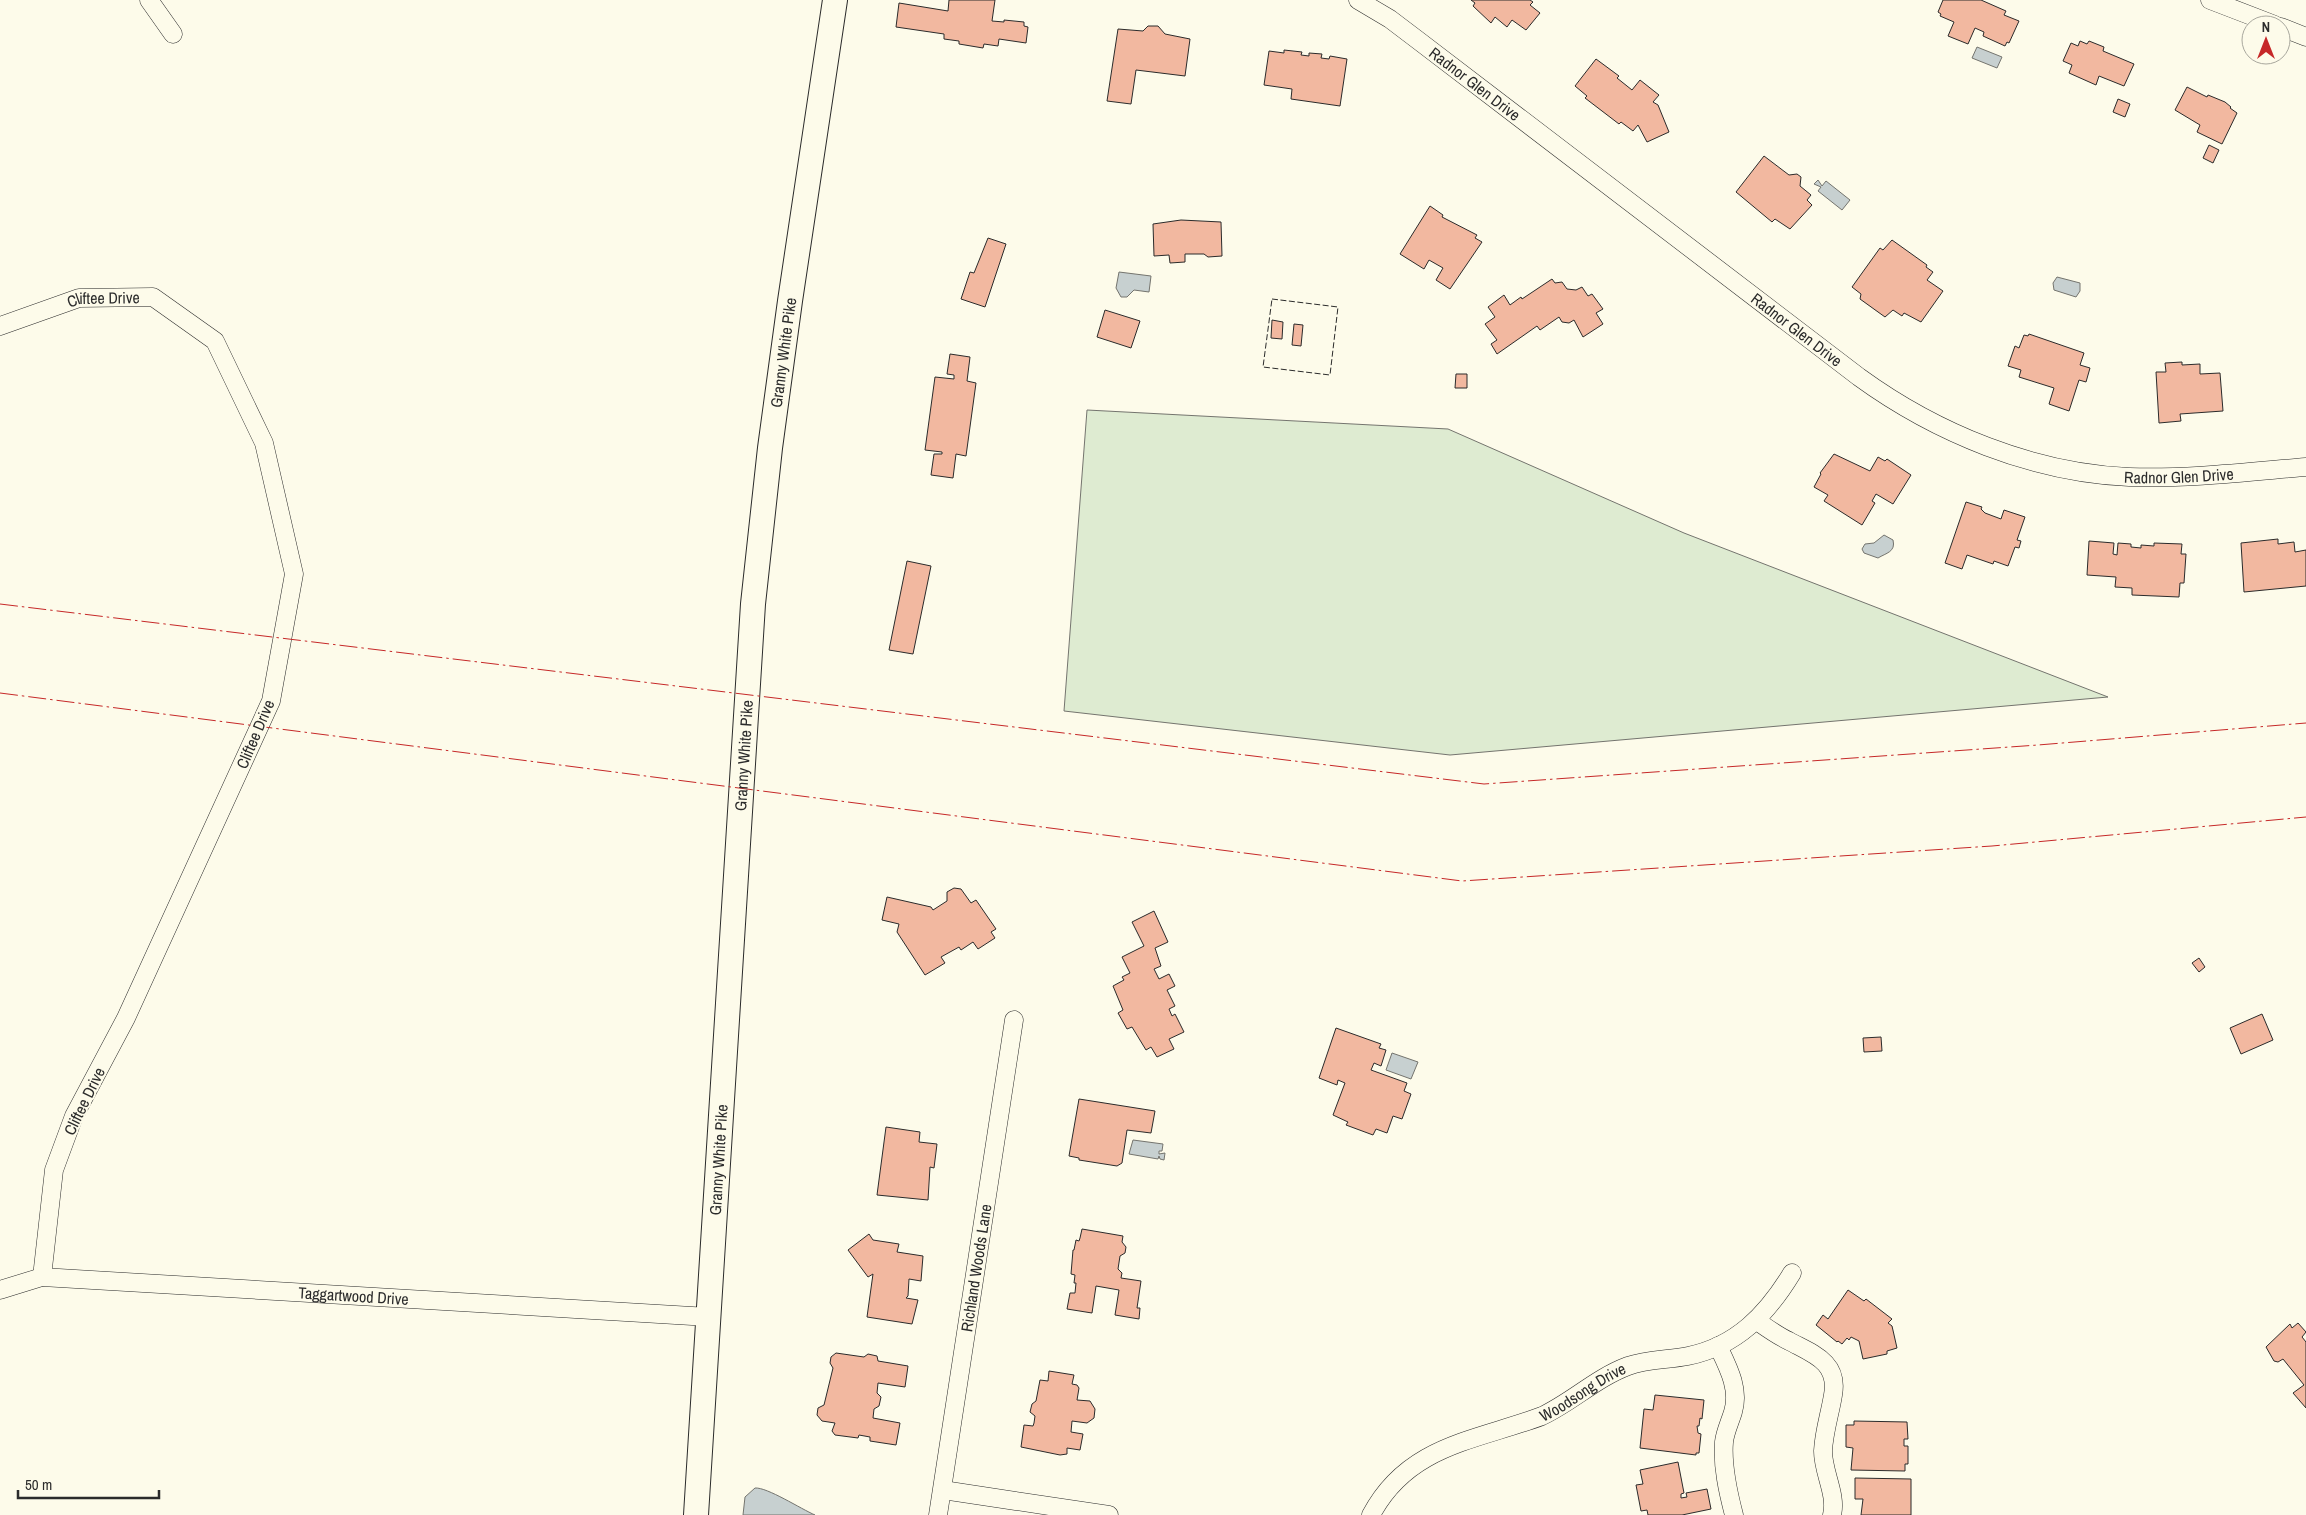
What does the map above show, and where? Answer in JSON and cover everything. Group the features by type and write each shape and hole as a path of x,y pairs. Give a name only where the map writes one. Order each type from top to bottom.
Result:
{"main road":[{"name":"Granny White Pike","path":"696,1515 753,604 790,301 835,0"}],"street":[{"path":"148,0 173,34"},
{"name":"Radnor Glen Drive","path":"1358,0 1390,19 1865,382 1895,402 1938,425 1980,444 2049,465 2115,476 2164,477 2306,466"},
{"path":"2210,0 2247,6 2260,15"},
{"path":"2291,32 2306,37"},
{"name":"Cliftee Drive","path":"0,326 79,298 153,297 215,341 264,443 294,574 271,701 126,1018 74,1116 54,1170 42,1277"},
{"name":"Richland Woods Lane","path":"938,1515 1014,1020"},
{"name":"Woodsong Drive","path":"1371,1515 1394,1483 1410,1468 1434,1452 1542,1416 1558,1408 1604,1377 1628,1366 1655,1359 1686,1356 1718,1346 1742,1333 1757,1321 1773,1303 1792,1273"},
{"name":"Taggartwood Drive","path":"0,1290 42,1277 709,1317"},
{"path":"1757,1321 1777,1335 1822,1358 1833,1374 1834,1394 1824,1432 1823,1453 1834,1503 1832,1515"},
{"path":"1718,1346 1730,1372 1735,1390 1734,1411 1725,1436 1724,1451 1734,1515"},
{"path":"943,1490 1109,1515"}],"green space":[{"path":"1087,410 1448,429 1684,533 2108,697 1450,755 1064,711"}],"shaded area":[{"path":"1977,47 2002,57 1997,68 1972,58"},
{"path":"1818,180 1822,186 1826,181 1850,200 1842,210 1818,191 1821,187 1814,184"},
{"path":"1119,272 1151,276 1149,292 1134,290 1127,297 1121,297 1116,288"},
{"path":"2057,277 2080,283 2080,291 2076,297 2054,290 2053,283"},
{"path":"1884,535 1893,540 1894,544 1890,552 1878,558 1864,553 1862,549 1865,544 1874,543"},
{"path":"1392,1053 1418,1062 1411,1079 1386,1070"},
{"path":"1133,1140 1163,1144 1162,1151 1159,1151 1159,1154 1165,1153 1164,1160 1160,1159 1159,1156 1158,1159 1129,1154"},
{"path":"755,1488 776,1495 815,1515 743,1515 745,1497"}],"building":[{"path":"949,0 995,0 992,21 1024,22 1024,26 1028,27 1026,43 999,39 998,46 984,44 983,48 944,39 944,34 896,27 899,3 948,11"},
{"path":"1471,0 1530,0 1533,2 1530,5 1540,13 1526,30 1512,20 1507,27 1495,17 1491,23 1473,6 1475,3"},
{"path":"1943,0 1981,0 2006,11 2004,15 2019,21 2009,43 2007,42 2005,46 1983,36 1984,32 1975,28 1968,44 1948,36 1954,22 1940,16 1941,14 1938,12"},
{"path":"1148,26 1158,26 1165,34 1190,39 1185,76 1136,70 1131,104 1107,101 1118,29 1143,31"},
{"path":"2080,41 2087,44 2089,41 2104,47 2103,51 2134,64 2124,86 2099,76 2096,85 2069,73 2072,65 2063,61 2071,43 2078,46"},
{"path":"1284,50 1302,52 1301,55 1309,56 1309,53 1322,54 1321,58 1329,59 1330,56 1347,59 1340,106 1291,99 1292,89 1264,85 1269,51 1284,53"},
{"path":"1596,59 1619,76 1617,78 1632,90 1640,80 1659,95 1653,102 1658,105 1669,132 1647,142 1638,125 1633,131 1621,122 1619,124 1585,98 1587,96 1575,86"},
{"path":"2187,87 2207,97 2208,95 2225,102 2237,113 2222,144 2197,132 2200,125 2175,110"},
{"path":"2118,99 2130,104 2125,117 2113,112"},
{"path":"2209,145 2219,150 2213,163 2203,158"},
{"path":"1764,156 1789,175 1797,174 1801,177 1800,186 1811,195 1807,200 1812,205 1790,229 1775,219 1772,222 1736,192"},
{"path":"1430,206 1443,215 1442,217 1477,235 1475,238 1482,242 1450,289 1436,280 1443,268 1429,260 1424,269 1400,254"},
{"path":"1181,220 1221,222 1222,256 1208,257 1204,254 1185,254 1185,262 1170,263 1169,255 1154,256 1153,224"},
{"path":"988,238 1006,244 985,307 961,299 970,272 974,273"},
{"path":"1892,240 1927,265 1926,267 1933,272 1927,280 1943,291 1921,322 1904,313 1902,316 1893,310 1885,317 1860,299 1861,294 1852,287 1880,248 1883,250"},
{"path":"1552,279 1555,283 1562,282 1567,289 1576,290 1582,287 1588,296 1592,294 1603,309 1596,313 1603,324 1583,337 1574,320 1569,323 1562,322 1559,317 1540,330 1537,326 1497,354 1491,344 1497,340 1485,324 1495,317 1488,307 1504,295 1510,305"},
{"path":"1105,310 1140,321 1131,348 1097,337"},
{"path":"1272,320 1283,322 1282,339 1271,338"},
{"path":"1294,324 1303,325 1301,346 1292,345"},
{"path":"2029,334 2084,353 2080,365 2090,368 2086,382 2079,380 2069,411 2049,404 2054,388 2019,377 2021,370 2008,366 2015,346 2019,348 2024,335 2028,336"},
{"path":"950,354 970,357 967,381 976,383 966,456 956,454 953,478 931,475 934,454 942,454 942,452 925,450 935,377 954,379 954,375 947,374"},
{"path":"2182,362 2182,365 2200,364 2200,374 2220,373 2223,411 2180,414 2181,421 2159,423 2156,372 2166,372 2165,363"},
{"path":"1456,374 1467,374 1467,388 1455,388"},
{"path":"1834,454 1870,471 1878,457 1885,461 1887,459 1911,475 1893,504 1876,494 1872,501 1875,503 1862,525 1824,501 1828,495 1814,487 1820,473"},
{"path":"1966,502 1982,507 1981,509 1985,513 2001,519 2004,510 2025,517 2017,540 2021,541 2019,548 2015,547 2008,566 1994,561 1993,564 1967,555 1962,569 1945,563"},
{"path":"2278,539 2278,544 2294,542 2295,552 2306,550 2306,586 2244,592 2241,543"},
{"path":"2089,541 2114,543 2113,554 2117,555 2118,543 2131,544 2131,547 2141,548 2141,545 2154,546 2154,543 2182,544 2181,554 2186,554 2184,583 2180,583 2179,597 2132,595 2132,588 2115,587 2116,577 2087,575"},
{"path":"907,561 931,566 913,654 889,650"},
{"path":"954,888 961,889 971,903 976,900 996,929 991,932 995,938 978,949 973,942 961,950 959,947 941,957 945,963 925,975 897,932 899,924 882,920 887,897 931,907 933,910 947,901 947,892"},
{"path":"1154,911 1168,942 1155,948 1161,966 1154,969 1159,979 1169,974 1175,986 1167,990 1175,1006 1169,1009 1172,1016 1175,1014 1184,1032 1169,1039 1174,1049 1157,1057 1151,1047 1146,1050 1132,1027 1127,1029 1118,1013 1123,1010 1113,986 1124,980 1122,977 1130,973 1122,957 1144,946 1132,922"},
{"path":"2199,958 2205,967 2199,972 2192,963"},
{"path":"2262,1014 2273,1040 2241,1054 2230,1028"},
{"path":"1336,1028 1381,1044 1379,1048 1386,1050 1381,1066 1374,1063 1371,1070 1407,1083 1404,1091 1411,1094 1402,1119 1393,1116 1387,1133 1376,1129 1373,1135 1346,1125 1348,1122 1333,1115 1345,1083 1338,1080 1337,1085 1319,1078"},
{"path":"1881,1037 1882,1051 1864,1052 1863,1038"},
{"path":"1079,1099 1155,1111 1151,1133 1127,1130 1122,1163 1117,1166 1079,1160 1079,1158 1069,1156"},
{"path":"886,1127 920,1132 919,1142 937,1144 934,1168 930,1167 928,1200 877,1195"},
{"path":"1082,1229 1123,1236 1122,1242 1126,1247 1125,1253 1120,1256 1118,1269 1122,1273 1121,1278 1141,1281 1137,1308 1140,1308 1139,1319 1115,1315 1119,1290 1096,1286 1092,1313 1067,1309 1070,1293 1075,1293 1075,1275 1071,1274 1073,1250 1076,1240 1079,1241"},
{"path":"869,1234 873,1240 899,1244 897,1252 923,1256 921,1281 909,1279 908,1296 906,1298 918,1300 912,1324 867,1317 873,1274 868,1277 848,1250"},
{"path":"1848,1290 1864,1301 1866,1299 1892,1319 1888,1323 1892,1326 1897,1348 1887,1351 1887,1354 1863,1359 1859,1341 1851,1337 1849,1340 1847,1338 1842,1344 1816,1325 1823,1315 1828,1319"},
{"path":"2298,1323 2306,1332 2302,1337 2306,1342 2306,1408 2293,1393 2304,1385 2283,1359 2278,1362 2274,1361 2266,1347 2290,1324 2292,1328"},
{"path":"836,1353 864,1357 868,1354 877,1356 878,1361 908,1366 905,1387 878,1383 877,1393 881,1397 879,1406 874,1409 873,1418 900,1423 896,1445 870,1441 870,1437 859,1435 858,1438 835,1435 832,1431 835,1423 822,1421 817,1415 818,1408 824,1405 833,1368 830,1363 831,1357"},
{"path":"1049,1371 1074,1375 1072,1384 1077,1385 1079,1388 1077,1400 1090,1401 1095,1409 1094,1418 1087,1423 1072,1421 1071,1432 1083,1434 1080,1450 1067,1448 1067,1454 1060,1455 1021,1447 1024,1425 1033,1426 1034,1423 1035,1416 1030,1412 1032,1404 1036,1401 1040,1380 1048,1381"},
{"path":"1655,1395 1704,1400 1702,1419 1700,1418 1699,1426 1697,1426 1698,1433 1701,1434 1699,1453 1696,1453 1696,1455 1640,1448 1644,1409 1653,1410"},
{"path":"1854,1421 1907,1422 1908,1439 1904,1439 1904,1446 1908,1446 1908,1464 1905,1464 1905,1471 1851,1470 1853,1448 1846,1447 1846,1425 1854,1425"},
{"path":"1678,1462 1684,1493 1681,1494 1681,1498 1687,1497 1686,1493 1707,1489 1711,1509 1682,1515 1648,1515 1647,1510 1641,1511 1636,1485 1643,1484 1640,1470"},
{"path":"1855,1478 1911,1479 1911,1515 1861,1515 1863,1499 1855,1499"}],"fence":[{"path":"1272,299 1338,307 1330,375 1263,367 1272,299"}],"power":[{"path":"0,604 1484,784 2038,745 2306,723"},
{"path":"0,693 1462,881 1992,846 2306,817"}]}
